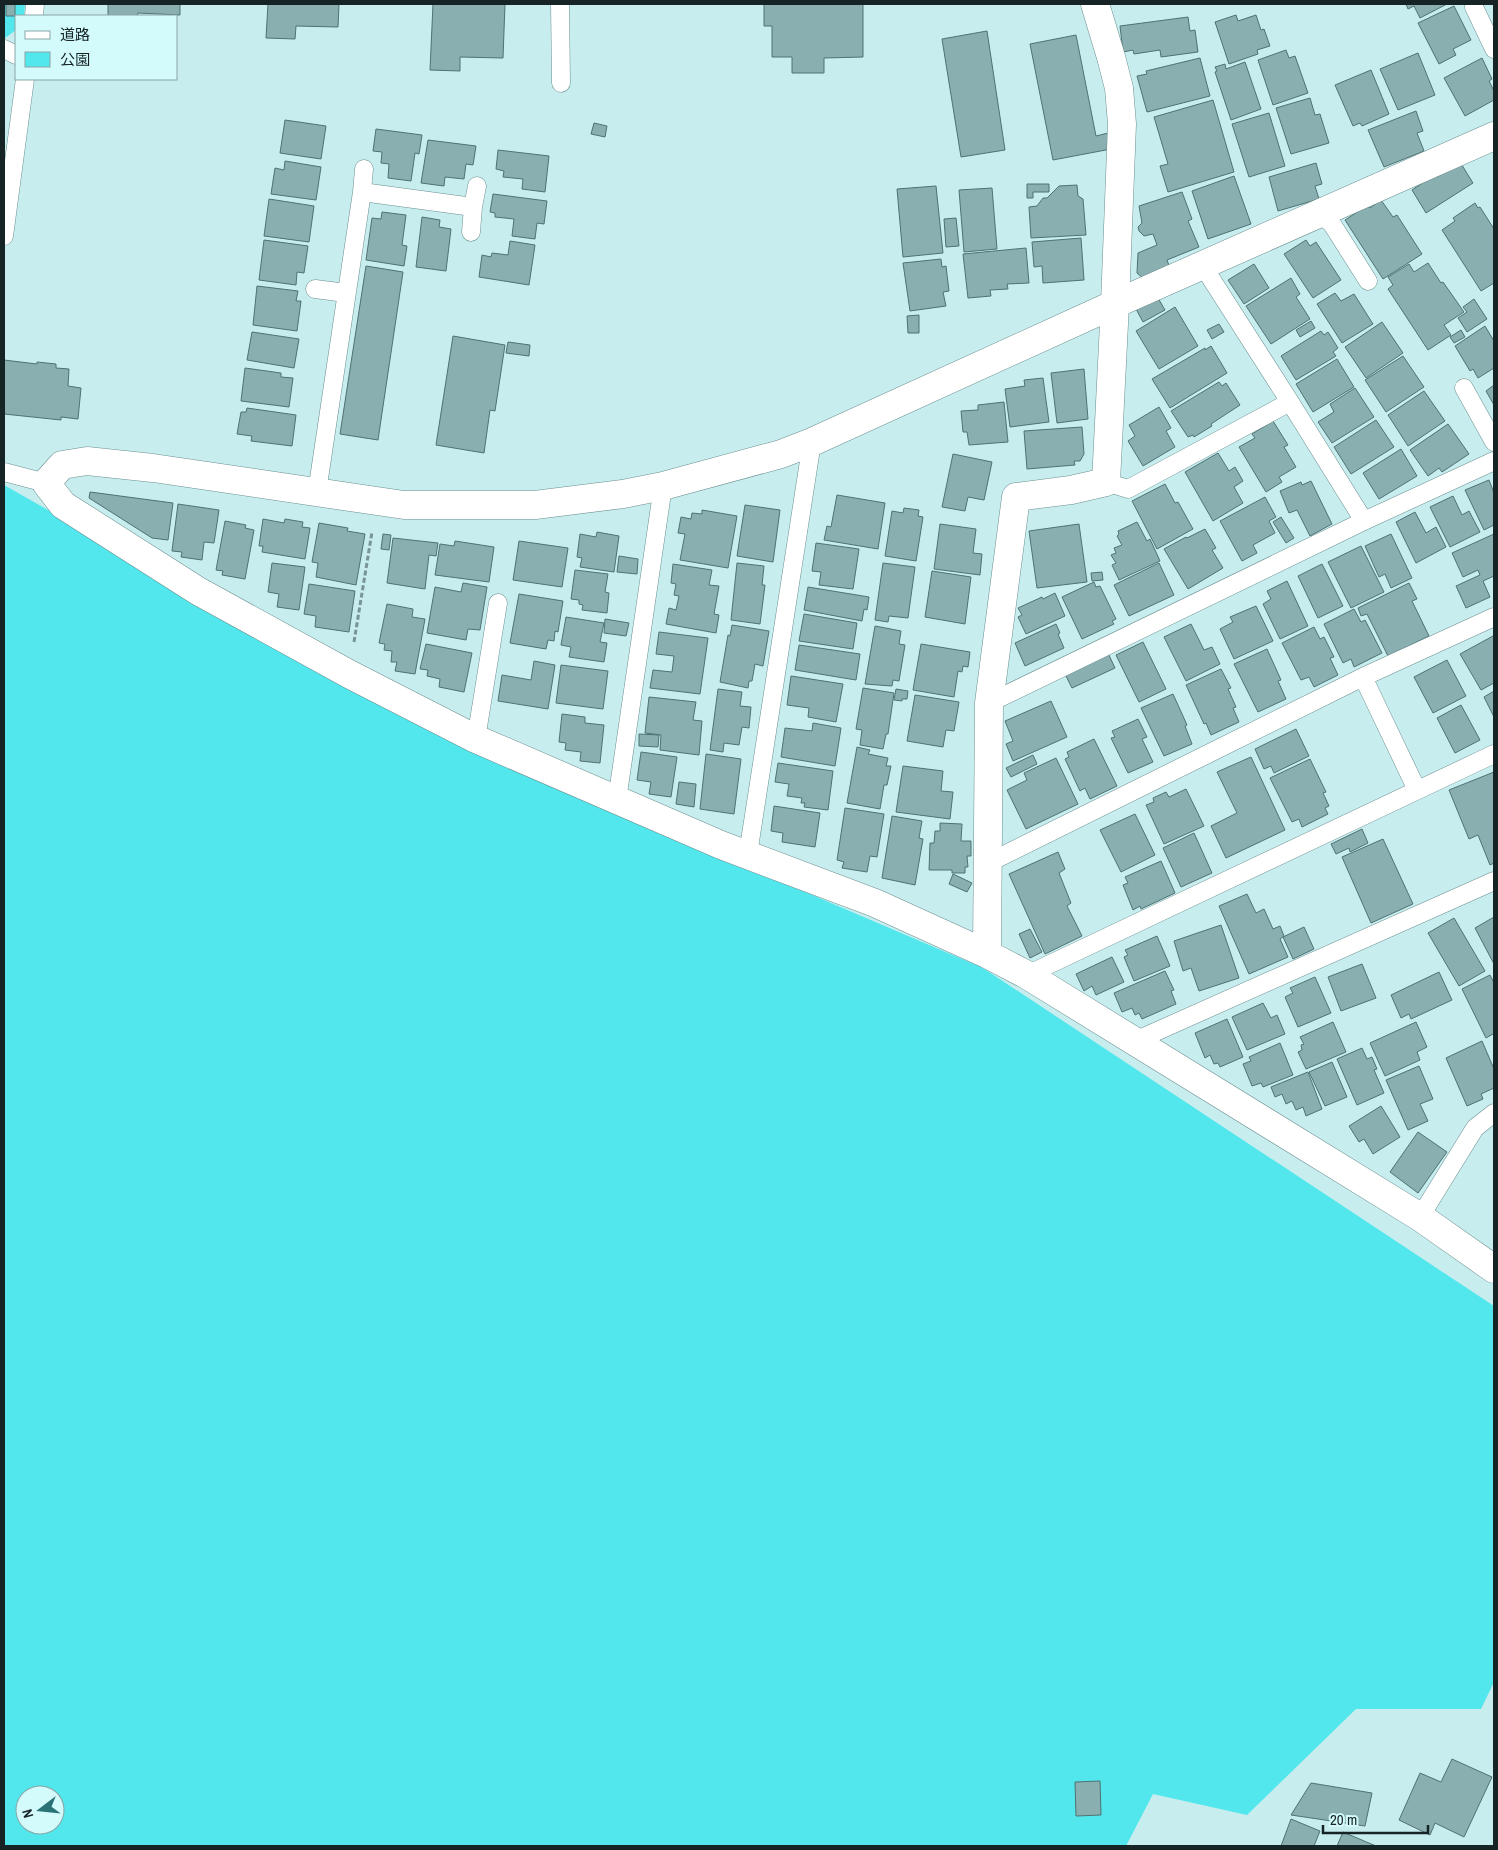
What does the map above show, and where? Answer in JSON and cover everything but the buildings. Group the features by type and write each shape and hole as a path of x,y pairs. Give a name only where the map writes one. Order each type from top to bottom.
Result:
{"street":[{"path":"988,954 989,703 1016,497 1071,490 1106,482 1122,124 1119,88 1101,6"},
{"path":"1494,136 1115,304 812,442 780,454 663,486 623,494 535,506 404,505 153,468 87,461 62,465 46,483 63,505 198,591 349,674 476,739 721,845 875,903 988,954 1027,975 1420,1217 1494,1269"}],"lane":[{"path":"560,4 561,83"},
{"path":"1474,6 1494,49"},
{"path":"4,236 25,80"},
{"path":"317,492 364,169"},
{"path":"471,232 477,186"},
{"path":"362,192 473,207"},
{"path":"1321,214 1332,224 1368,281"},
{"path":"1203,266 1364,521"},
{"path":"315,289 346,293"},
{"path":"1464,388 1494,442"},
{"path":"1106,482 1128,489 1290,402"},
{"path":"748,854 812,442"},
{"path":"989,703 1364,521 1494,461"},
{"path":"4,472 46,483"},
{"path":"617,800 663,486"},
{"path":"476,739 498,603"},
{"path":"988,863 1362,677 1494,617"},
{"path":"1362,677 1417,790"},
{"path":"1027,975 1494,754"},
{"path":"1135,1041 1494,881"},
{"path":"1420,1217 1475,1128 1494,1113"}],"path":[{"path":"349,674 377,501"}],"green space":[{"path":"4,4 25,4 24,15 15,15 15,31 5,38"},
{"path":"4,485 464,746 983,968 1494,1306 1494,1682 1481,1709 1356,1709 1247,1815 1153,1794 1126,1846 4,1846"}]}
